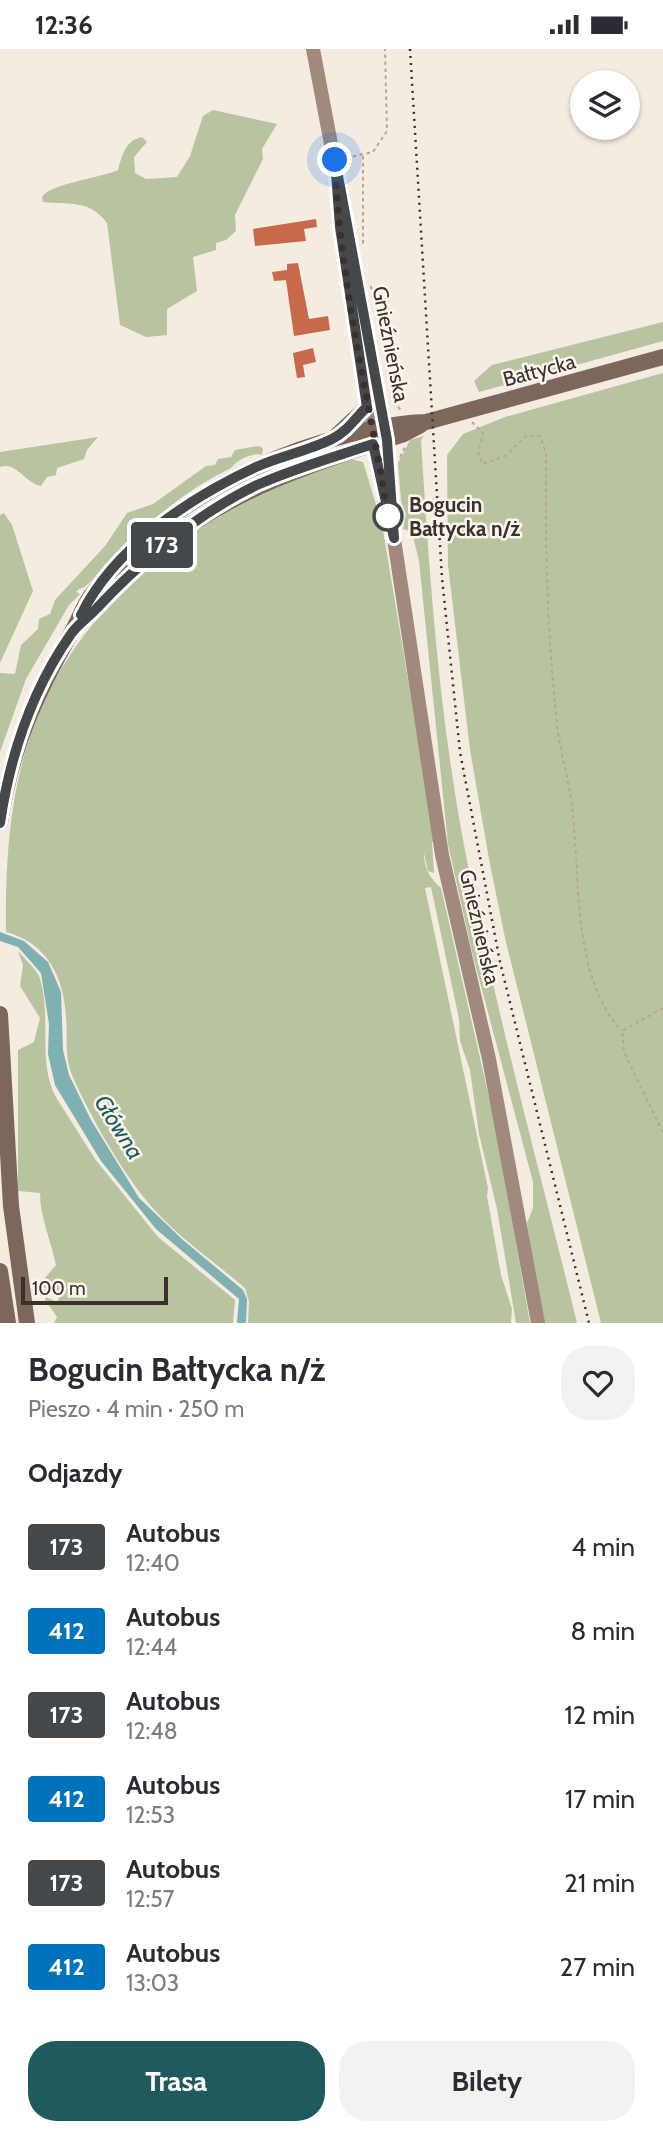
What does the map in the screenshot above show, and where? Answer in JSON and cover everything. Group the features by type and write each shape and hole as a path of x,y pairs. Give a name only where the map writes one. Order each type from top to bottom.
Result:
{"main road":[{"name":"Bałtycka","path":"73,630 135,568 205,515 279,476 379,435 663,358"},
{"path":"331,440 347,429 367,407"},
{"name":"Bałtycka","path":"0,823 11,765 22,730 47,673 88,600 134,548 167,520 235,477 331,440 379,435"},
{"path":"0,1014 9,1181 27,1323"},
{"path":"0,1271 8,1323"}],"street":[{"name":"Gnieźnieńska","path":"313,49 335,160 442,855 492,1071 538,1323"},
{"name":"Gnieźnieńska","path":"335,160 340,227 367,407 379,435"},
{"path":"0,1128 5,1112"},
{"path":"0,1156 9,1181"}],"path":[{"path":"335,160 363,156 381,144 387,131 384,49"},
{"path":"363,156 363,252"},
{"path":"392,401 400,407"},
{"path":"468,418 483,433 478,453 482,464 505,456 526,436 540,436 546,453 545,580 557,726 572,808 579,913 598,997 605,1013 622,1031 624,1052 663,1133"},
{"path":"399,459 405,445"},
{"path":"622,1031 663,1008"}],"green space":[{"path":"213,110 277,124 262,149 263,159 235,215 236,231 226,240 216,243 216,250 193,257 197,291 167,309 167,335 146,337 120,325 107,223 100,215 86,207 43,202 42,197 54,188 118,170 128,145 142,137 147,142 134,157 135,173 146,179 177,177 190,156 203,116"},
{"path":"663,322 663,341 479,392 474,381 492,365"},
{"path":"663,373 663,1323 601,1323 505,938 489,859 470,750 448,565 447,455 463,434 505,417"},
{"path":"424,436 421,440 435,635 461,829 500,1015 577,1323 542,1323 527,1223 533,1208 533,1182 472,952 448,844 419,561 412,532 403,529 406,514 401,501 398,463 410,440"},
{"path":"98,437 87,450 84,459 57,468 56,475 47,477 41,486 11,467 0,467 0,452"},
{"path":"258,446 263,448 262,455 241,460 172,505 85,587 76,592 80,594 69,605 26,679 0,752 0,673 15,674 21,645 38,629 39,619 50,614 55,600 105,546 127,513 153,504 206,466 215,465 218,459 231,457 235,450"},
{"path":"351,459 363,462 382,524 435,841 432,842 434,873 428,871 424,853 425,864 426,868 431,877 441,888 494,1119 530,1323 516,1323 497,1209 479,1134 470,1070 460,1041 459,1019 431,887 425,888 488,1188 487,1196 501,1275 512,1309 511,1323 248,1323 249,1302 245,1288 165,1221 142,1195 113,1153 72,1075 67,1053 65,1002 57,975 51,964 32,944 6,932 10,829 18,782 30,738 47,696 70,655 100,615 138,576 208,519 266,487"},
{"path":"4,513 12,525 33,591 0,663 0,515"},
{"path":"18,951 39,976 43,991 47,1070 57,1099 95,1159 158,1237 235,1300 233,1323 54,1323 57,1317 45,1300 46,1297 57,1302 61,1294 42,1287 44,1279 56,1265 40,1193 18,1191 18,1050 34,1042 40,1018 20,986 23,965"}],"water":[{"path":"0,932 24,941 48,962 61,992 63,1050 69,1075 91,1120 139,1198 183,1240 243,1290 247,1299 246,1323 237,1323 239,1299 156,1229 101,1161 55,1085 48,1054 49,1024 41,973 18,947 0,941"}],"building":[{"path":"316,219 317,227 304,229 306,241 255,246 253,229"},
{"path":"298,263 309,319 328,316 330,330 294,336 286,280 274,281 272,272 287,270 287,264"},
{"path":"313,348 316,362 303,365 305,377 297,378 293,353"}],"railway":[{"path":"410,49 442,578 460,752 500,962 589,1323"}],"bus line":[{"name":"173","path":"0,823 11,765 22,730 47,673 73,630 135,568 185,528 232,498 279,476 373,444 394,538 387,440 335,160 340,227 367,407 347,429 331,440 258,466 186,506 151,533 115,567 88,600 81,615"}],"place":[{"name":"Bogucin Bałtycka n/ż","path":"388,516"}],"route":[{"path":"335,160 344,261 370,425 388,516"}],"water label":[{"name":"Główna","path":"119,1127"}]}
